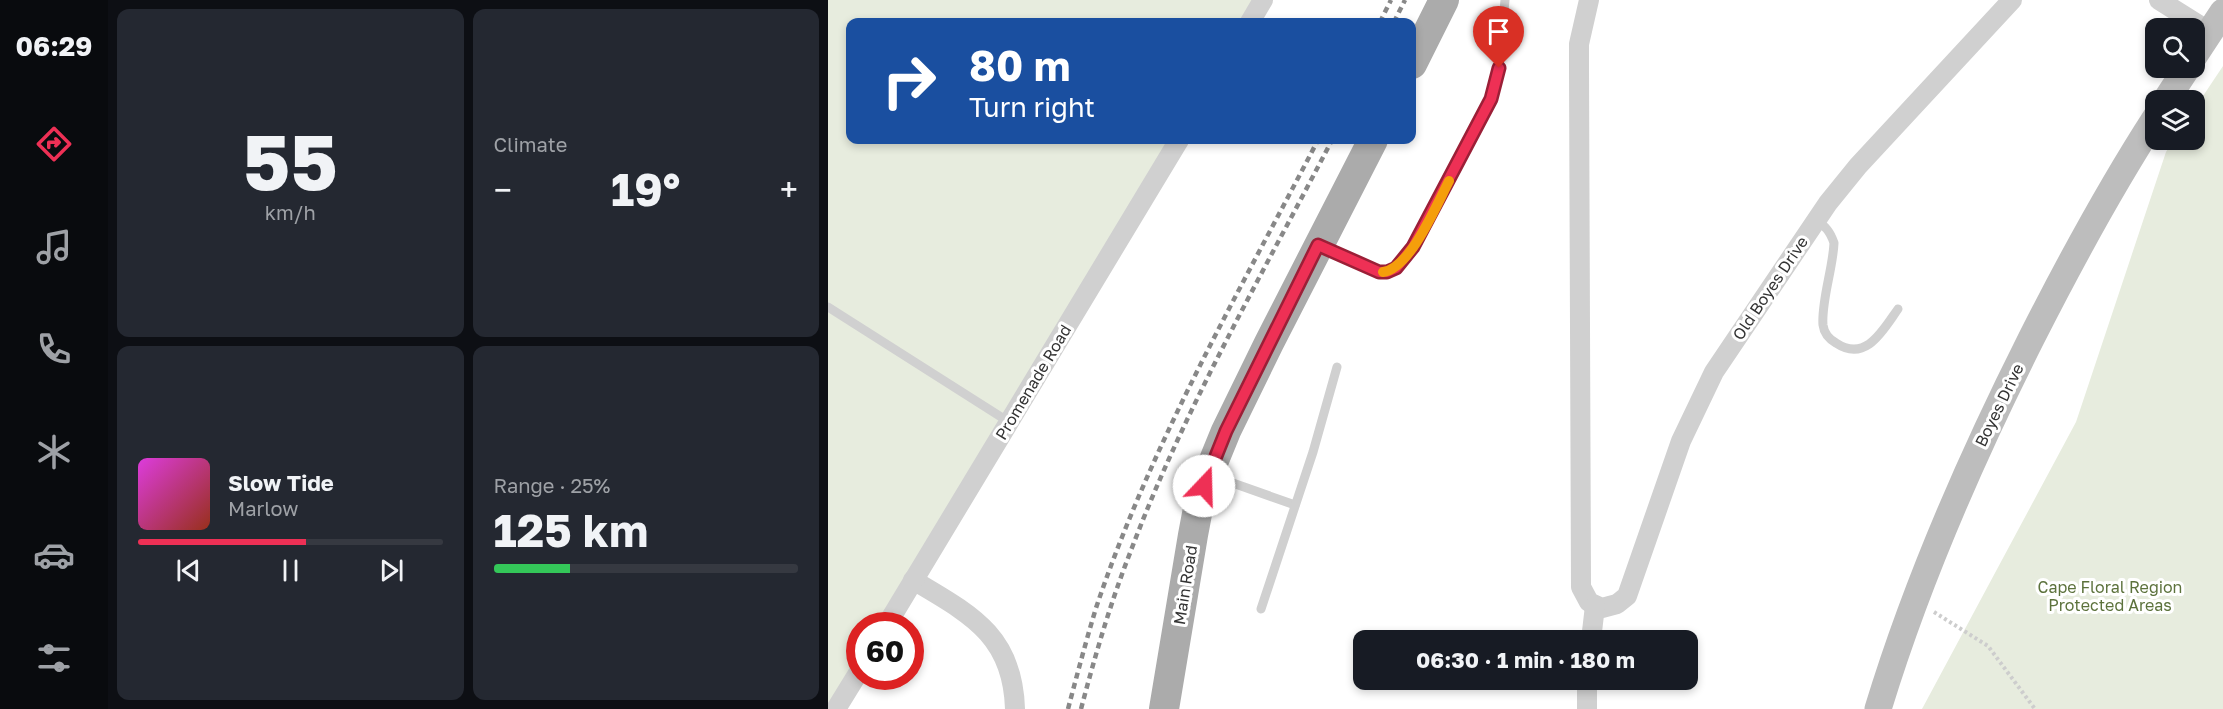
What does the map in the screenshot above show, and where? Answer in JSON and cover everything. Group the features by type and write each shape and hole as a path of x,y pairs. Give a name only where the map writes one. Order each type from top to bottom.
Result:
{"main road":[{"path":"1416,56 1444,0"},
{"path":"2205,39 2216,22"},
{"name":"Boyes Drive","path":"1878,709 1913,604 1963,482 2008,384 2062,277 2145,136"},
{"name":"Main Road","path":"1164,709 1193,535 1200,498 1208,475 1231,421 1370,144"}],"street":[{"path":"1252,18 1263,0"},
{"path":"1589,0 1579,44 1581,579 1584,595 1595,606 1592,630"},
{"name":"Old Boyes Drive","path":"1595,606 1602,609 1608,608 1627,596 1692,417 1714,372 1816,220 1858,166 2012,0"},
{"path":"2159,0 2216,22"},
{"name":"Promenade Road","path":"894,612 1177,144"},
{"path":"913,580 976,620 995,640 1007,663 1015,693 1015,709"},
{"path":"836,709 848,690"},
{"path":"1587,690 1587,709"}],"lane":[{"path":"1318,245 1379,272 1387,272 1396,268 1404,259 1424,228 1491,99 1499,68 1505,0"},
{"path":"1816,220 1826,227 1833,243 1823,326 1829,339 1849,350 1864,348 1879,335 1898,309"},
{"path":"828,307 1009,422"},
{"path":"1261,609 1313,452 1337,367"},
{"path":"1208,475 1295,505"}],"path":[{"path":"1913,604 1941,615 1988,646 2035,709"}],"green space":[{"path":"828,0 1263,0 1252,18 846,18 846,144 1177,144 894,612 846,612 846,686 828,709"},
{"name":"Cape Floral Region Protected Areas","path":"2223,66 2223,709 1922,709 2076,422 2166,152 2167,150 2205,150 2205,93"}],"railway":[{"path":"1382,18 1391,0"},
{"path":"1396,18 1405,0"},
{"path":"1068,709 1096,608 1143,487 1198,370 1316,144"},
{"path":"1081,709 1103,630 1151,499 1225,343 1330,144"}],"slow traffic":[{"path":"1383,272 1396,268 1413,247 1449,181"}],"route":[{"path":"1204,486 1226,431 1318,245 1379,272 1387,272 1396,268 1413,247 1462,156 1491,99 1499,68"}]}
